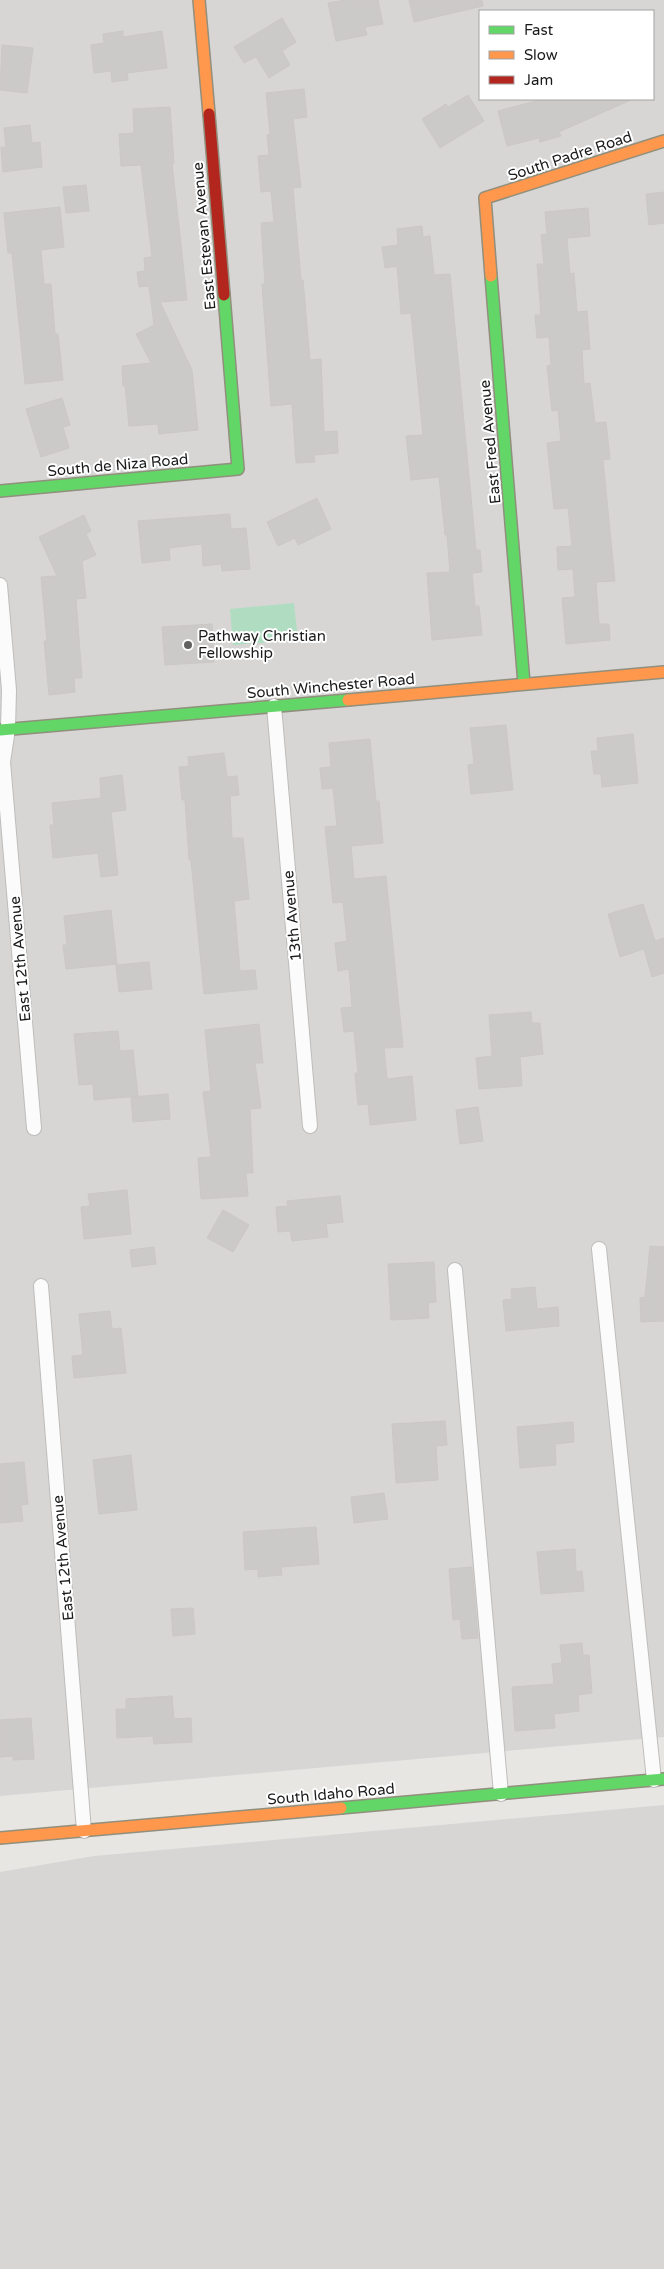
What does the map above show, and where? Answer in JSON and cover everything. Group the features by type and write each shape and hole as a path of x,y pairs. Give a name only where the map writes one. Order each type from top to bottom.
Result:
{"street":[{"name":"East Estevan Avenue","path":"199,0 238,469"},
{"name":"South Padre Road","path":"485,198 664,142"},
{"name":"East Fred Avenue","path":"485,198 524,684"},
{"name":"South de Niza Road","path":"0,492 238,469"},
{"name":"East 12th Avenue","path":"0,585 9,690 4,730 4,762 34,1128"},
{"name":"South Winchester Road","path":"4,730 664,672"},
{"name":"13th Avenue","path":"274,706 310,1126"},
{"path":"599,1249 659,1780"},
{"path":"455,1270 501,1794"},
{"name":"East 12th Avenue","path":"41,1286 84,1831"},
{"name":"South Idaho Road","path":"0,1838 659,1780"}],"shaded area":[{"path":"0,0 664,0 664,1737 0,1796"},
{"path":"664,1805 664,2269 0,2269 0,1872 94,1856"}],"green space":[{"path":"294,603 298,640 233,645 230,609"}],"building":[{"path":"345,0 378,0 383,24 365,27 367,35 336,41 328,3"},
{"path":"409,0 482,0 483,6 414,22"},
{"path":"282,18 296,42 282,51 290,65 269,78 256,57 244,63 234,47"},
{"path":"123,31 123,37 162,31 167,68 127,73 128,80 112,82 111,71 94,73 91,45 104,43 103,34"},
{"path":"2,45 33,48 27,93 0,90"},
{"path":"304,89 307,117 293,119 301,187 293,188 301,280 303,280 310,360 321,359 324,432 337,431 338,453 314,455 315,462 296,463 292,404 271,406 262,284 265,284 261,223 274,222 271,191 261,192 258,156 269,155 267,135 270,134 266,93"},
{"path":"468,95 484,121 440,148 422,119 446,104 448,107"},
{"path":"539,100 631,100 559,132 561,136 540,142 539,138 507,146 498,111"},
{"path":"170,107 174,163 172,163 187,300 160,302 192,370 198,430 159,434 158,424 129,426 125,385 123,386 122,366 151,363 136,334 154,325 149,286 139,287 137,272 145,271 144,258 152,257 141,165 121,166 119,134 134,133 133,109"},
{"path":"30,125 32,143 40,142 42,167 3,172 1,147 6,147 4,128"},
{"path":"86,185 89,211 66,213 63,187"},
{"path":"664,192 664,223 649,225 646,194"},
{"path":"60,207 64,247 41,250 44,284 51,284 55,334 58,334 63,380 25,384 12,253 8,253 4,213"},
{"path":"588,208 590,236 567,238 570,274 574,273 577,312 587,311 590,349 582,350 584,384 590,383 595,423 606,422 610,459 603,460 615,581 596,582 599,624 609,624 610,640 566,644 562,598 575,597 573,569 558,570 557,547 572,546 568,508 554,509 547,443 561,441 558,410 552,411 547,366 551,365 549,337 537,338 535,315 541,315 537,264 544,264 541,235 547,234 545,212"},
{"path":"422,226 423,237 430,236 434,275 450,274 476,550 480,550 482,572 472,573 475,606 479,606 482,635 432,640 427,573 450,572 447,535 445,535 439,477 411,480 406,436 423,435 411,313 401,314 397,266 385,268 382,247 398,245 397,229"},
{"path":"62,398 70,425 63,427 69,448 41,457 26,409"},
{"path":"317,498 331,529 298,545 295,538 278,546 267,522"},
{"path":"230,514 231,529 246,528 250,569 222,571 221,564 203,566 202,544 169,548 170,560 142,563 138,521"},
{"path":"84,515 91,531 86,534 96,555 82,561 86,598 76,599 82,678 74,678 75,692 49,695 44,641 47,641 41,577 57,576 39,537"},
{"name":"Pathway Christian Fellowship","path":"212,624 214,662 165,665 162,627"},
{"path":"506,725 513,790 471,794 468,765 474,764 470,728"},
{"path":"633,734 638,783 602,787 601,774 594,774 591,751 598,751 597,738"},
{"path":"370,739 376,801 379,801 383,843 351,846 354,879 386,876 403,1047 384,1048 387,1079 412,1076 416,1120 370,1125 368,1104 358,1105 355,1073 358,1073 354,1031 344,1032 341,1008 352,1007 349,969 338,971 335,943 347,941 343,902 333,903 325,827 337,826 333,788 322,789 320,768 331,767 329,743"},
{"path":"224,753 227,777 237,776 239,795 230,796 232,838 243,838 249,899 234,901 240,971 255,970 257,989 204,994 191,860 189,860 185,800 182,800 179,767 189,766 188,757"},
{"path":"122,775 126,810 111,812 118,875 101,877 98,853 53,858 50,825 54,825 52,803 101,798 100,778"},
{"path":"643,904 655,941 664,938 664,973 652,977 644,949 620,957 608,914"},
{"path":"111,910 117,964 66,969 63,945 67,945 64,916"},
{"path":"149,962 152,989 119,992 116,965"},
{"path":"531,1012 532,1023 540,1023 543,1054 520,1057 522,1086 479,1089 476,1058 492,1056 489,1015"},
{"path":"259,1024 263,1063 255,1063 261,1108 250,1109 253,1173 246,1173 248,1196 201,1199 198,1158 211,1157 203,1092 211,1091 205,1030"},
{"path":"118,1031 120,1051 133,1050 138,1096 94,1100 93,1084 79,1085 74,1034"},
{"path":"168,1094 170,1119 133,1122 131,1097"},
{"path":"478,1107 483,1141 460,1144 456,1110"},
{"path":"127,1190 131,1234 84,1239 81,1207 90,1206 88,1194"},
{"path":"340,1196 343,1222 326,1224 328,1237 292,1241 290,1231 278,1232 276,1207 288,1206 287,1201"},
{"path":"223,1210 249,1225 233,1252 207,1238"},
{"path":"650,1246 664,1247 664,1321 641,1322 640,1298 645,1297"},
{"path":"154,1247 156,1264 132,1267 130,1250"},
{"path":"434,1262 436,1302 428,1303 429,1318 391,1320 388,1264"},
{"path":"535,1287 537,1309 558,1307 559,1326 506,1331 503,1300 512,1299 511,1289"},
{"path":"110,1311 112,1329 121,1328 126,1373 74,1378 72,1356 83,1355 79,1314"},
{"path":"445,1421 447,1445 436,1446 438,1480 396,1483 392,1424"},
{"path":"573,1422 574,1442 555,1444 556,1465 520,1468 517,1427"},
{"path":"131,1455 137,1510 99,1514 93,1460"},
{"path":"24,1462 28,1504 21,1505 23,1521 0,1523 0,1464"},
{"path":"384,1493 388,1519 354,1523 351,1497"},
{"path":"316,1527 319,1564 281,1567 282,1575 258,1577 258,1569 245,1570 243,1532"},
{"path":"575,1549 576,1572 582,1571 584,1591 541,1594 537,1552"},
{"path":"472,1567 478,1638 462,1639 460,1619 453,1620 449,1569"},
{"path":"193,1608 195,1634 173,1636 171,1609"},
{"path":"582,1643 583,1655 589,1655 592,1693 578,1695 579,1711 554,1714 555,1728 515,1731 512,1687 554,1684 552,1664 562,1663 560,1645"},
{"path":"172,1696 174,1719 191,1718 192,1742 154,1744 153,1736 117,1738 116,1709 126,1709 126,1699"},
{"path":"31,1718 34,1759 13,1760 13,1756 0,1757 0,1720"}],"traffic: fast":[{"path":"491,276 524,684"},
{"path":"0,491 238,469 224,295"},
{"path":"0,730 348,700"},
{"path":"341,1808 664,1779"}],"traffic: slow":[{"path":"199,0 209,114"},
{"path":"491,276 485,198 664,141"},
{"path":"348,700 664,672"},
{"path":"0,1838 341,1808"}],"traffic: jam":[{"path":"209,114 224,295"}],"place":[{"name":"Pathway Christian Fellowship","path":"188,645"}]}
